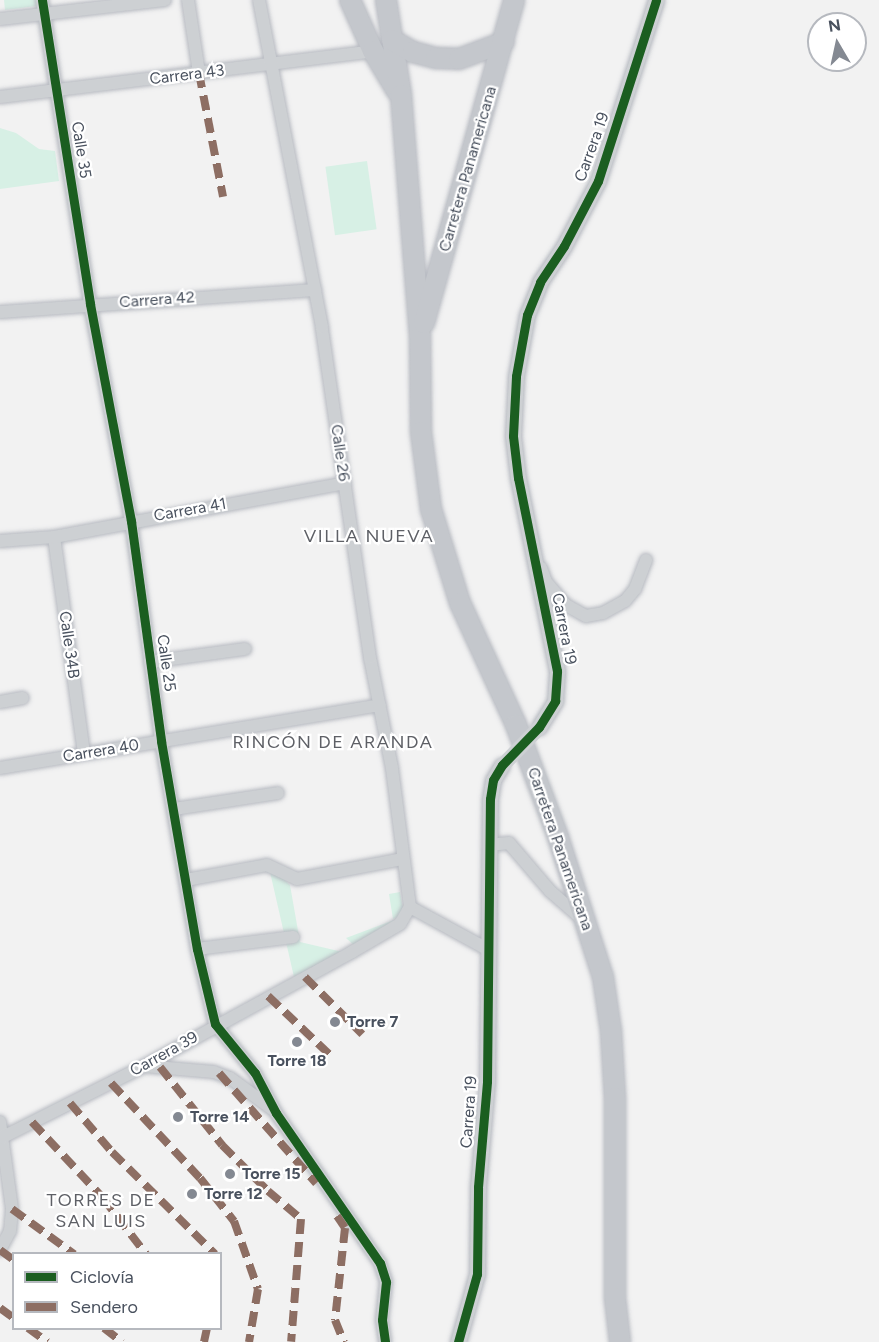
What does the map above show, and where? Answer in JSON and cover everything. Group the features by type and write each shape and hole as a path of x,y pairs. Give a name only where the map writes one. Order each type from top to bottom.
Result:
{"highway":[{"path":"350,0 373,51 401,96"},
{"name":"Carretera Panamericana","path":"386,0 401,96 420,337 421,432 432,509 460,603 516,725 603,977 611,1031 615,1298 620,1342"},
{"name":"Carretera Panamericana","path":"420,337 514,0"},
{"path":"392,40 413,52 436,58 471,56 504,42"}],"street":[{"name":"Calle 35","path":"42,0 90,304"},
{"path":"0,19 165,0"},
{"path":"188,0 199,73"},
{"name":"Calle 26","path":"259,0 315,290 380,705 392,768 410,907"},
{"name":"Carrera 19","path":"458,1342 477,1274 478,1187 487,1081 489,845 493,780 502,765 539,727 555,701 557,671 529,540 513,436 516,376 527,315 540,282 564,246 598,181 656,0"},
{"name":"Carrera 43","path":"0,97 373,51"},
{"name":"Carrera 42","path":"0,312 315,290"},
{"name":"Calle 25","path":"90,304 130,520 161,741 197,949 215,1024"},
{"name":"Carrera 41","path":"0,541 54,537 130,520 345,483"},
{"name":"Calle 34B","path":"54,537 84,753"},
{"path":"529,540 546,582 566,605 586,616 603,613 626,601 635,589 646,560"},
{"path":"150,662 245,649"},
{"path":"0,702 23,698"},
{"name":"Carrera 40","path":"0,768 380,705"},
{"path":"174,809 278,793"},
{"path":"489,845 509,843 549,891 586,923"},
{"path":"186,880 267,866 297,879 403,860"},
{"path":"410,907 487,949"},
{"name":"Carrera 39","path":"1,1127 144,1066 215,1024 400,924 410,907"},
{"path":"197,949 293,937"},
{"path":"215,1024 255,1073 276,1113 380,1263 386,1282 382,1320 385,1342"},
{"path":"144,1066 214,1072 230,1078 276,1113"},
{"path":"0,1250 10,1231 12,1209 1,1127"}],"green space":[{"path":"4,0 36,0 37,6 5,10"},
{"path":"0,128 16,133 39,149 55,151 59,181 0,189"},
{"path":"367,161 377,229 335,235 325,167"},
{"path":"276,871 290,885 300,942 347,953 294,977 270,872"},
{"path":"400,892 404,914 393,919 389,894"},
{"path":"394,920 357,948 346,938"}],"marked path":[{"path":"199,73 223,197"},
{"path":"305,977 362,1034"},
{"path":"268,996 332,1057"},
{"path":"160,1067 222,1145 268,1191 301,1219 291,1342"},
{"path":"219,1073 316,1183"},
{"path":"111,1083 200,1178 234,1221 258,1289 249,1342"},
{"path":"70,1103 112,1152 213,1252"},
{"path":"32,1122 103,1198 144,1252"},
{"path":"12,1209 71,1252"},
{"path":"337,1216 345,1228 335,1320 344,1342"},
{"path":"0,1250 12,1259"},
{"path":"0,1308 12,1317"},
{"path":"31,1330 47,1342"},
{"path":"107,1330 122,1342"},
{"path":"204,1342 207,1330"}],"cycle path":[{"path":"42,0 90,304 131,521 161,741 197,949 215,1024 255,1073 276,1113 380,1263 386,1282 382,1320 385,1342"},
{"path":"458,1342 477,1274 478,1187 487,1081 490,799 493,780 502,765 539,727 555,701 557,671 518,478 513,436 516,376 527,315 540,282 564,246 598,181 656,0"}],"place":[{"name":"Torre 7","path":"335,1022"},
{"name":"Torre 18","path":"297,1042"},
{"name":"Torre 14","path":"178,1117"},
{"name":"Torre 15","path":"230,1174"},
{"name":"Torre 12","path":"192,1194"}],"district":[{"name":"VILLA NUEVA","path":"369,536"},
{"name":"RINCÓN DE ARANDA","path":"333,742"},
{"name":"TORRES DE SAN LUIS","path":"101,1211"}]}
